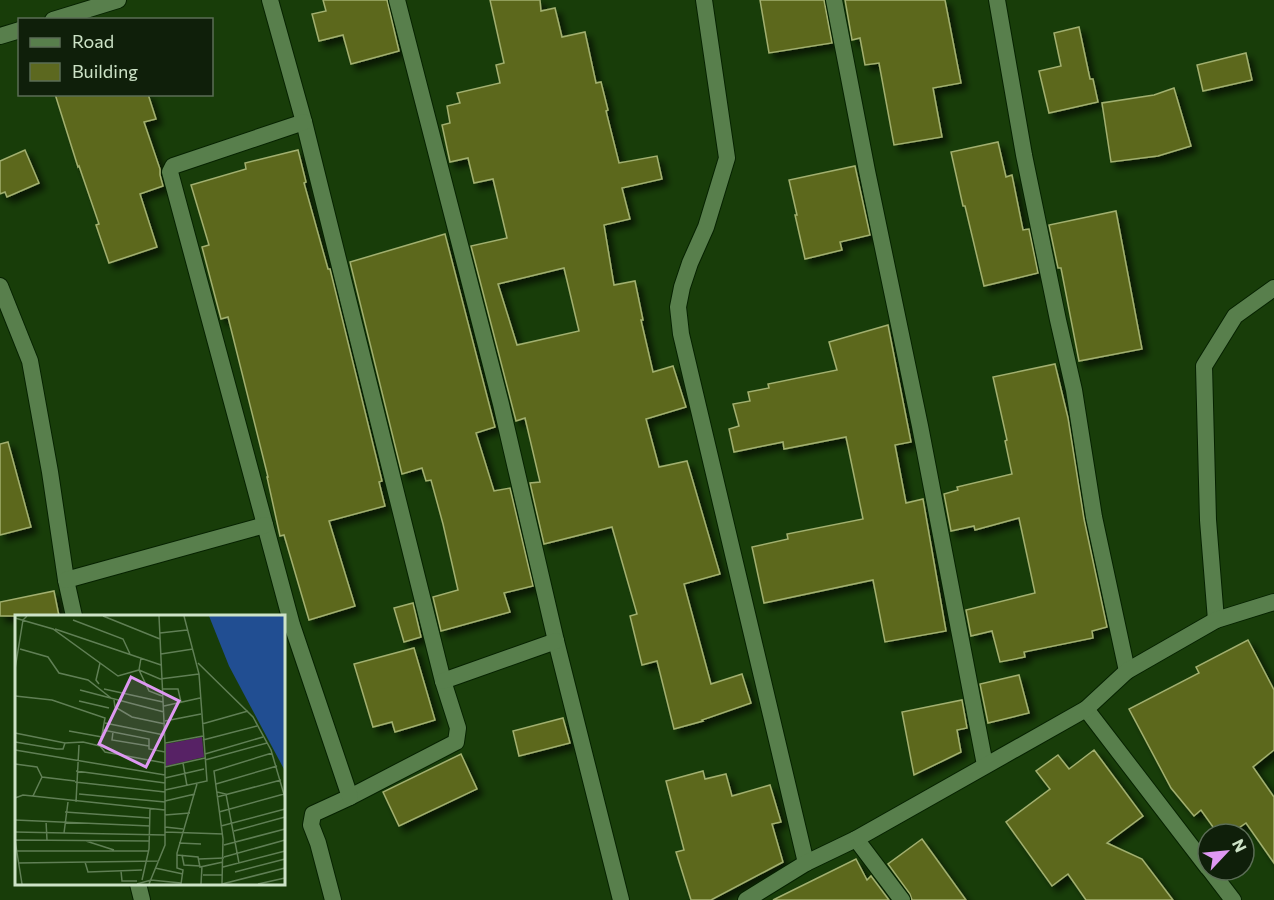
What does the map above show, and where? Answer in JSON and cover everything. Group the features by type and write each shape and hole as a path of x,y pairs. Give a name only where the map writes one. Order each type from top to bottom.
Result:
{"street":[{"path":"60,18 118,0"},
{"path":"270,0 304,123 443,681 458,728 456,742 313,814 311,825 333,900"},
{"path":"397,0 501,404 556,641 621,900"},
{"path":"704,0 727,158 706,227 682,286 678,307 681,334 806,863"},
{"path":"834,0 867,171 921,426 985,765"},
{"path":"997,0 1024,155 1074,390 1094,517 1127,671"},
{"path":"0,36 18,31"},
{"path":"304,123 173,166 170,172 292,625 350,797"},
{"path":"0,286 30,361 74,615"},
{"path":"1216,620 1208,520 1204,366 1235,316 1274,288"},
{"path":"66,580 265,525"},
{"path":"746,900 806,863 856,839 1086,709 1127,671 1216,620 1274,602"},
{"path":"443,681 556,641"},
{"path":"1086,709 1196,852"},
{"path":"856,839 902,900"},
{"path":"1219,882 1233,900"},
{"path":"138,885 142,900"}],"building":[{"path":"323,0 387,0 399,51 351,64 343,35 319,41 312,14 326,11"},
{"path":"490,0 540,0 541,11 555,8 562,37 585,32 596,83 601,82 619,163 657,156 662,179 622,188 630,219 604,225 614,285 635,281 653,372 673,366 686,407 646,419 659,467 687,461 720,574 684,584 711,684 742,674 751,703 703,721 674,729 657,661 642,665 630,616 637,614 612,527 544,544 530,483 540,482 525,418 516,421 471,246 507,238 493,179 474,183 468,158 450,162 442,125 450,123 447,106 460,103 457,93 500,83 496,65 504,63","holes":["564,268 579,331 517,345 498,284"]},
{"path":"760,0 824,0 832,43 769,53"},
{"path":"845,0 945,0 961,83 933,88 942,137 894,145 879,63 865,65 860,38 852,40"},
{"path":"1079,27 1090,79 1093,79 1098,102 1049,113 1039,71 1061,66 1054,33"},
{"path":"1246,53 1252,80 1203,91 1197,65"},
{"path":"1174,88 1191,146 1158,156 1111,162 1102,103 1154,95"},
{"path":"56,96 149,96 156,119 144,122 160,169 163,186 140,194 157,247 109,263 96,225 99,224"},
{"path":"998,142 1006,177 1012,175 1023,230 1029,229 1038,273 984,286 951,152"},
{"path":"25,150 39,183 7,197 5,192 0,194 0,161"},
{"path":"298,150 306,182 304,183 328,269 330,269 382,481 379,482 385,506 329,521 355,606 309,620 284,535 280,536 268,477 228,317 221,319 202,247 209,245 191,185 246,169 245,163"},
{"path":"855,166 870,235 840,242 842,250 805,259 789,180"},
{"path":"1116,211 1142,349 1079,361 1061,268 1058,268 1049,225"},
{"path":"445,234 495,427 476,433 494,491 510,488 533,586 504,593 510,612 441,631 433,597 458,590 443,524 431,480 426,481 422,468 402,474 350,262"},
{"path":"888,325 911,442 895,445 906,503 923,499 946,631 885,642 873,580 764,603 752,547 788,539 787,534 863,519 846,437 784,449 783,442 734,452 729,429 739,426 733,404 750,401 748,392 769,388 768,384 837,370 829,342"},
{"path":"1055,364 1068,418 1084,519 1107,627 1092,631 1093,638 1024,652 1025,657 1000,662 992,631 971,636 966,610 1035,593 1019,518 975,530 974,526 951,531 944,494 958,490 957,487 1012,474 993,377"},
{"path":"8,442 31,527 0,535 0,444"},
{"path":"54,591 59,615 0,616 0,602"},
{"path":"413,603 421,637 404,642 394,608"},
{"path":"1248,640 1274,690 1274,750 1253,767 1274,797 1274,863 1256,837 1256,822 1210,822 1201,810 1194,816 1171,788 1129,709 1199,673 1196,667"},
{"path":"414,648 435,720 395,732 392,722 373,727 354,664"},
{"path":"1019,675 1029,713 988,723 980,684"},
{"path":"962,700 967,728 957,730 961,752 914,775 902,712"},
{"path":"563,718 570,743 519,756 513,731"},
{"path":"1094,750 1143,816 1107,843 1142,859 1173,900 1086,900 1068,874 1052,886 1006,822 1050,789 1036,771 1058,755 1069,769"},
{"path":"461,754 477,789 399,826 383,792"},
{"path":"703,771 705,779 726,774 732,796 770,785 781,822 772,824 783,862 711,900 691,900 676,852 684,850 666,781"},
{"path":"922,839 966,900 912,900 888,864"},
{"path":"856,859 867,880 871,876 889,900 773,900"}]}
